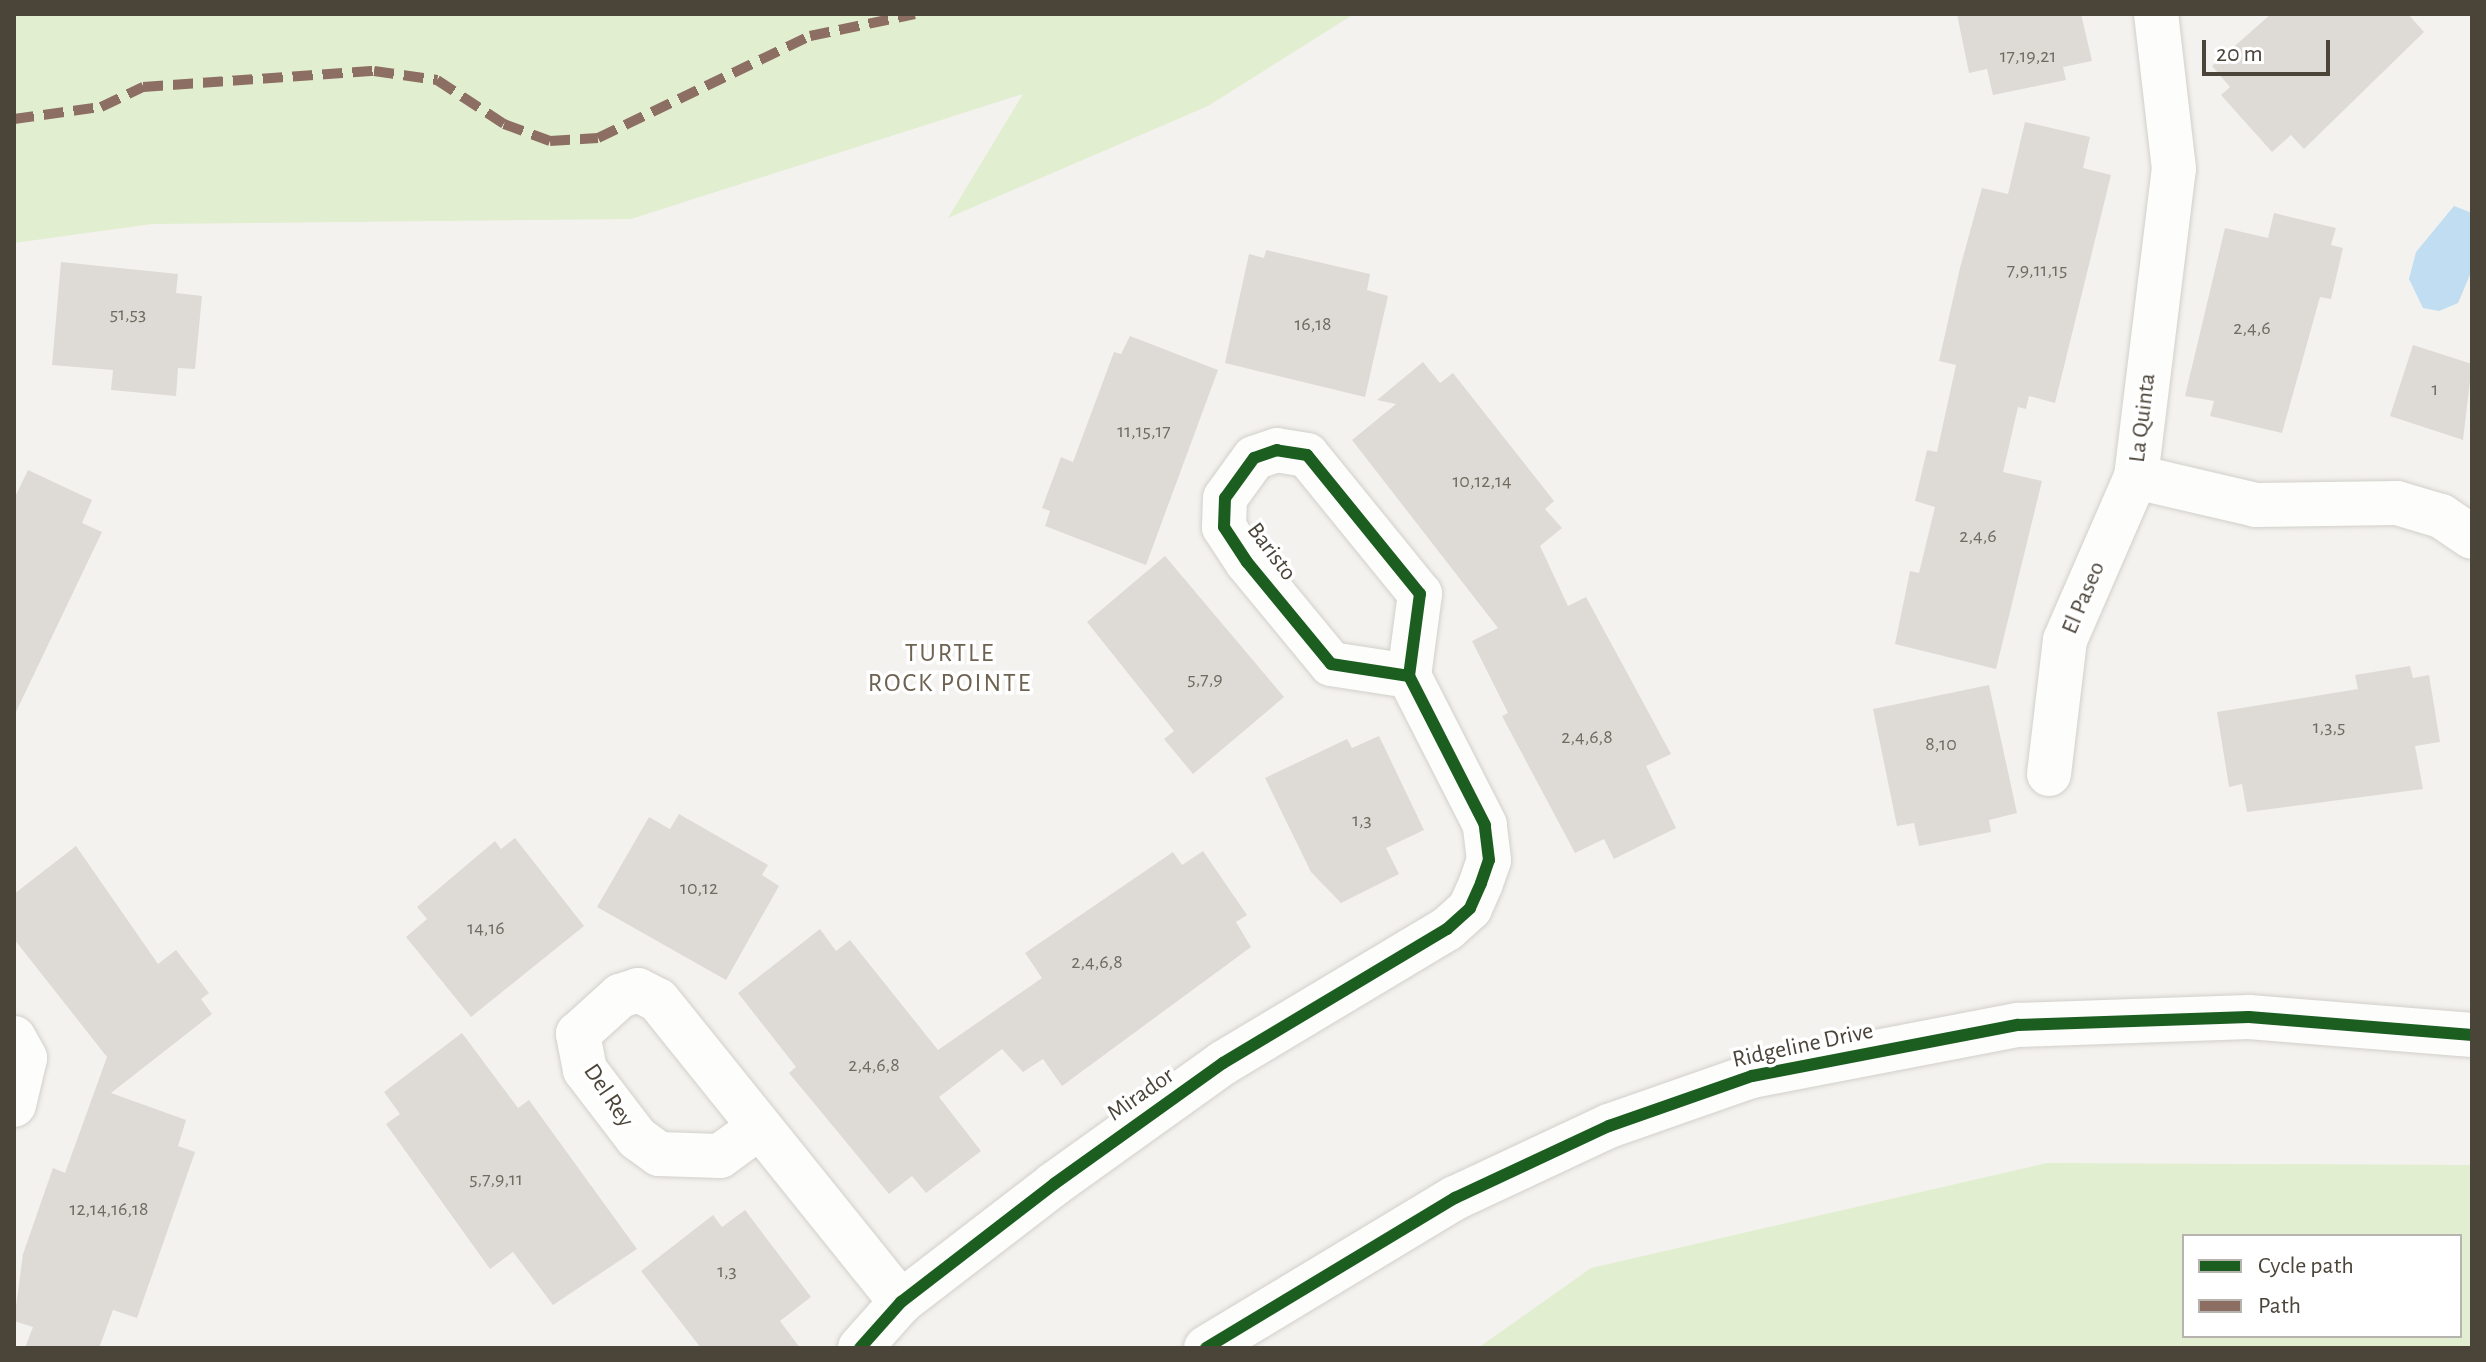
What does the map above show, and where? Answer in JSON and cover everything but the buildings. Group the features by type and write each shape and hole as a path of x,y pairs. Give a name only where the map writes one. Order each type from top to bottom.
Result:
{"street":[{"name":"La Quinta","path":"2156,14 2174,169 2136,477 2256,505 2397,503 2441,516 2472,537"},
{"name":"Baristo","path":"1277,450 1307,455 1420,594 1409,676 1331,664 1247,562 1224,527 1225,498 1254,458 1277,450"},
{"name":"El Paseo","path":"2049,774 2065,640 2136,477"},
{"name":"Mirador","path":"860,1348 901,1302 1223,1063 1470,908 1489,860 1485,825 1409,676"},
{"name":"Ridgeline Drive","path":"1206,1348 1455,1198 1609,1126 1752,1076 2018,1025 2249,1017 2472,1035"},
{"path":"14,1038 25,1058 14,1105"},
{"path":"757,1129 901,1302"}],"green space":[{"path":"14,14 1354,14 1208,106 948,218 1023,94 631,219 152,224 14,243"},
{"path":"2047,1163 2472,1165 2472,1348 1478,1348 1591,1268"}],"water":[{"path":"2454,206 2472,213 2472,270 2458,303 2439,311 2423,308 2409,279 2416,252"}],"marked path":[{"path":"14,119 101,107 143,87 374,71 437,80 504,124 550,141 598,138 810,36 915,14"}],"cycle path":[{"path":"860,1348 901,1302 1054,1184 1223,1063 1447,929 1470,908 1489,860 1485,825 1409,676 1420,594 1307,455 1277,450 1254,458 1225,498 1224,527 1247,562 1331,664 1409,676"},
{"path":"1206,1348 1455,1198 1609,1126 1752,1076 2018,1025 2249,1017 2472,1035"}],"district":[{"name":"TURTLE ROCK POINTE","path":"950,669"}]}
